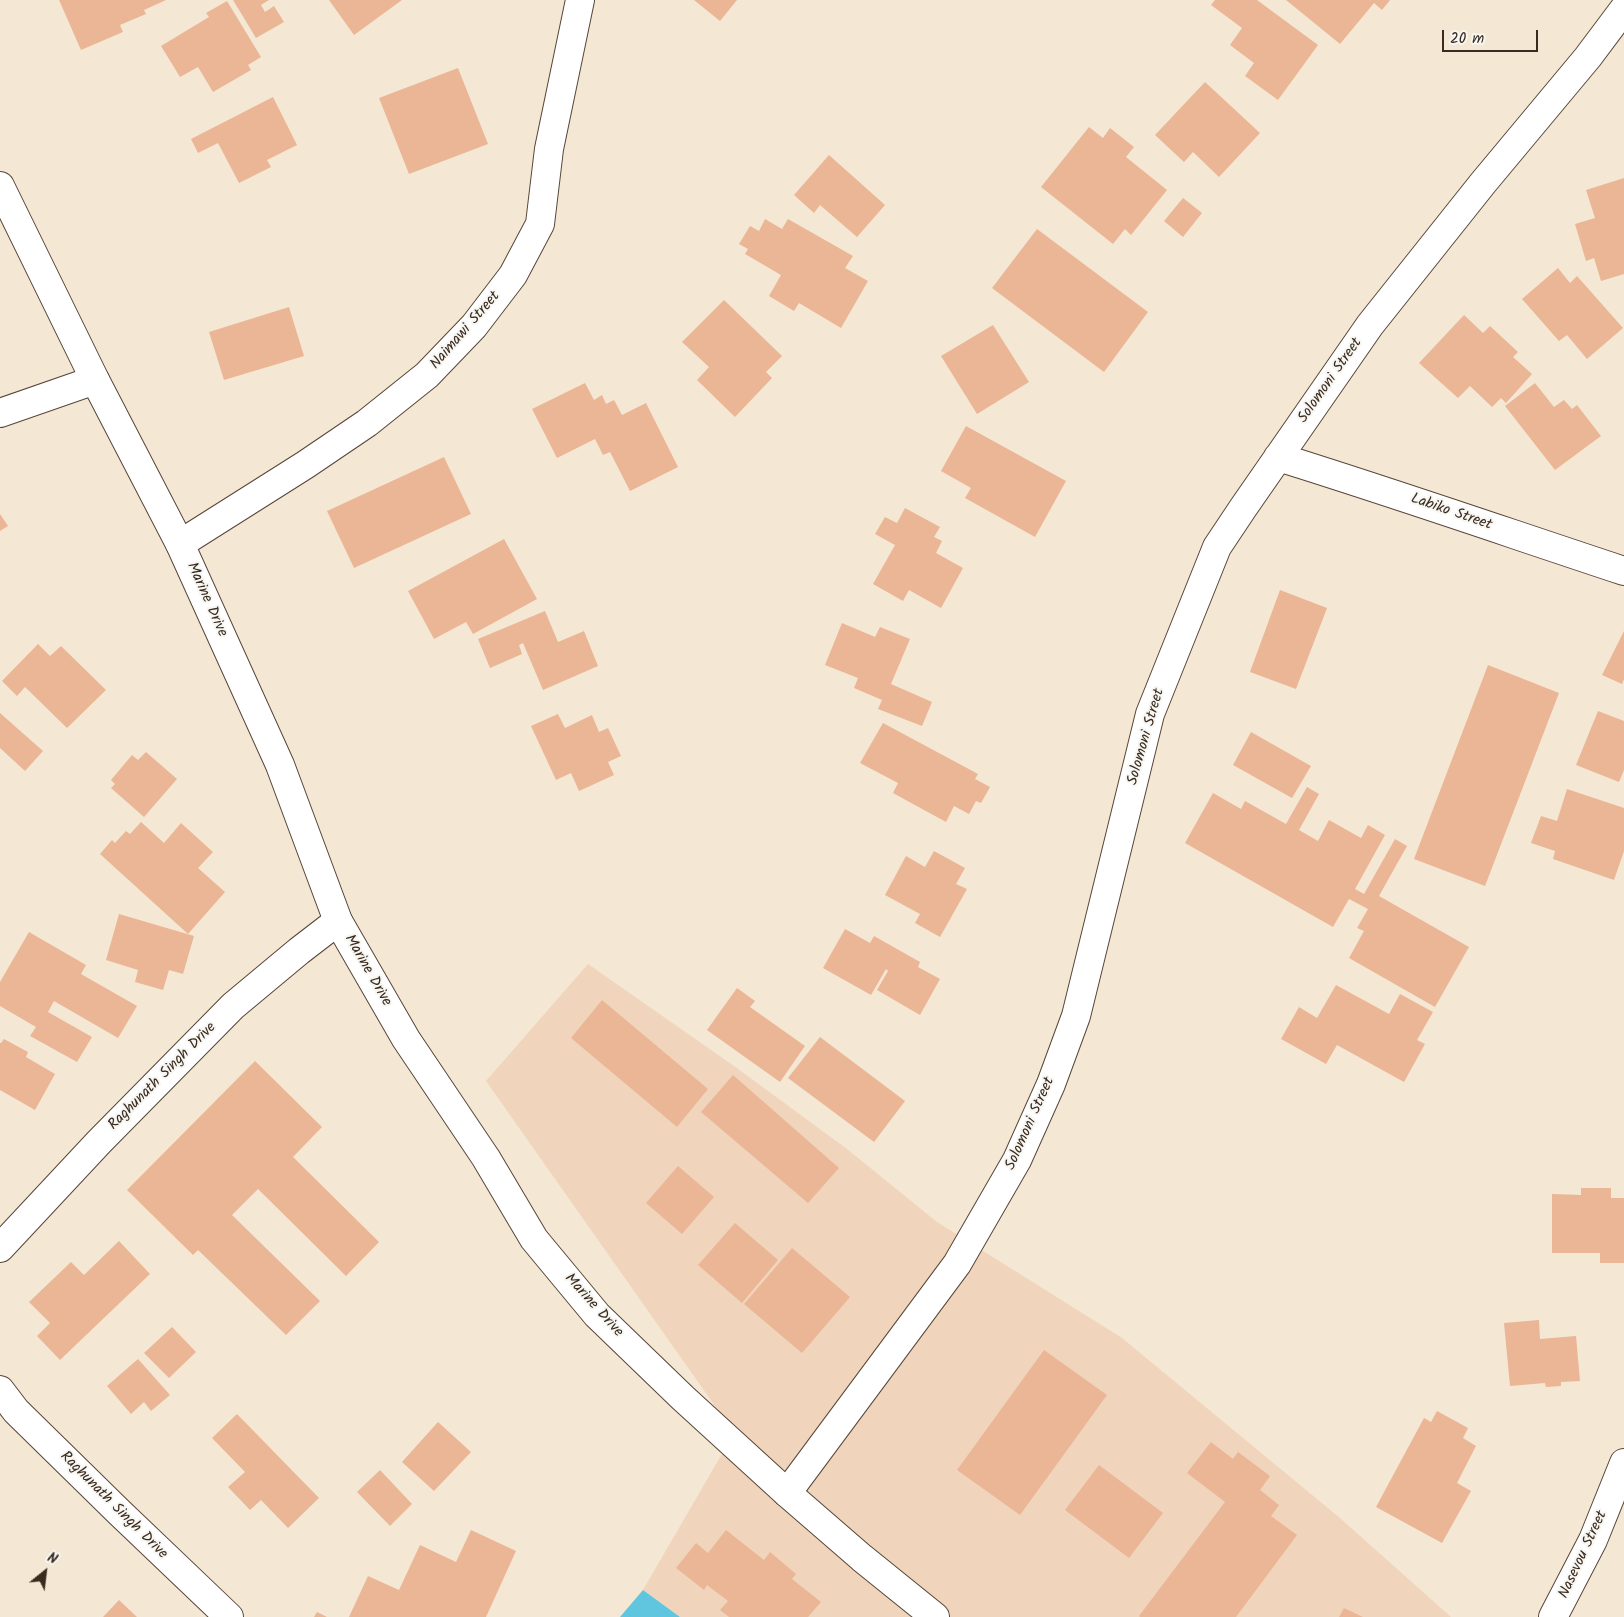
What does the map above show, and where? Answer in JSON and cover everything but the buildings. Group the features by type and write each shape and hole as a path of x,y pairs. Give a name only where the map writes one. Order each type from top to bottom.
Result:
{"main road":[{"name":"Naimawi Street","path":"180,544 305,465 367,423 427,375 474,326 513,275 540,224 549,149 580,0"},
{"name":"Solomoni Street","path":"787,1493 957,1264 1017,1160 1051,1084 1076,1016 1150,714 1217,547 1370,326 1483,183 1588,57 1624,9"},
{"name":"Marine Drive","path":"0,186 95,380 180,544 280,765 338,921 406,1039 486,1158 534,1239 597,1315 683,1398 787,1493 862,1558 935,1617"},
{"path":"0,413 95,380"},
{"name":"Labiko Street","path":"1278,457 1384,490 1479,524 1624,571"},
{"name":"Raghunath Singh Drive","path":"0,1248 22,1222 60,1185 125,1114 226,1013 299,951 338,921"},
{"name":"Raghunath Singh Drive","path":"0,1390 16,1411 182,1574 229,1617"},
{"name":"Nasevou Street","path":"1554,1617 1593,1540 1624,1464"}],"shaded area":[{"path":"588,964 734,1066 847,1149 937,1222 1122,1338 1340,1518 1451,1617 680,1617 643,1590 734,1433 486,1081"}],"water":[{"path":"643,1590 680,1617 620,1617"}]}
